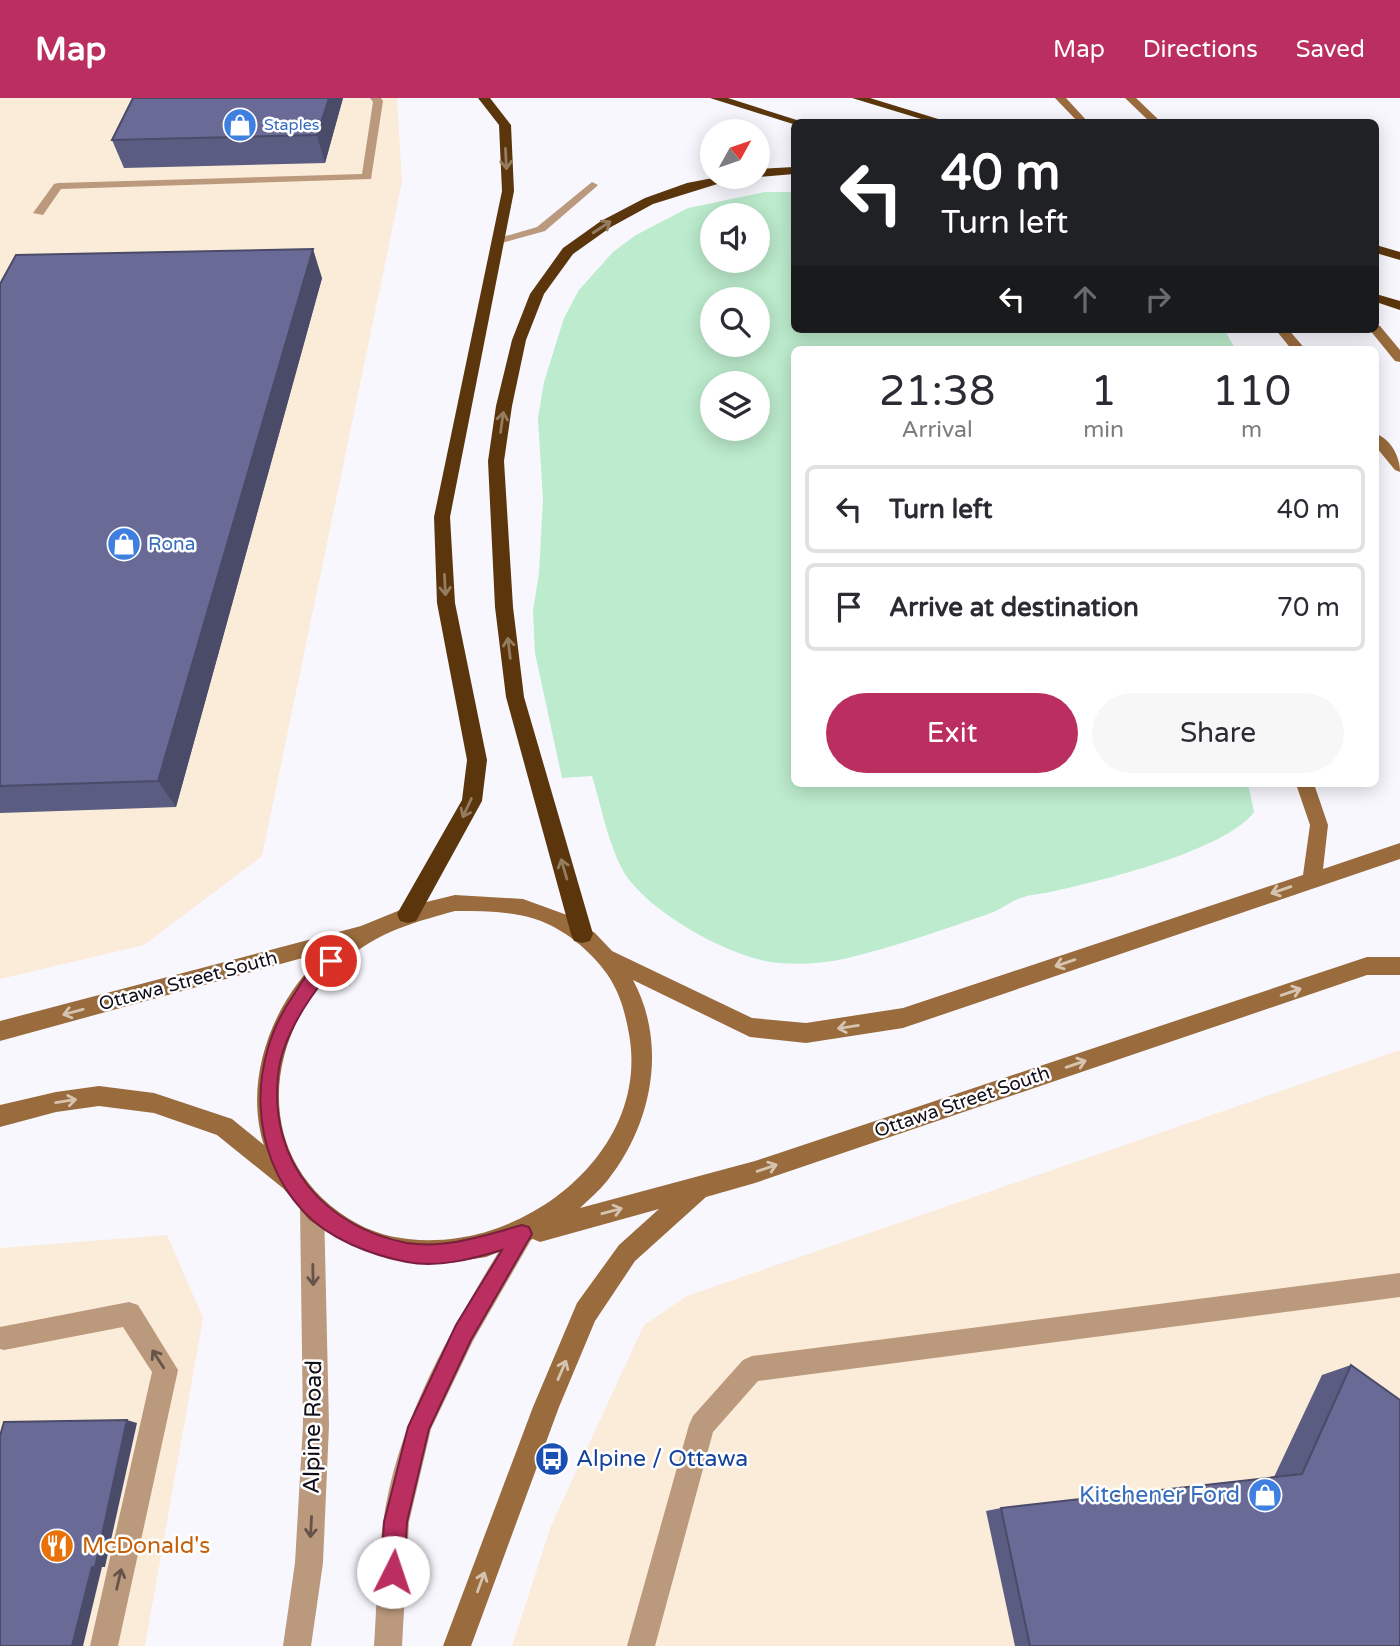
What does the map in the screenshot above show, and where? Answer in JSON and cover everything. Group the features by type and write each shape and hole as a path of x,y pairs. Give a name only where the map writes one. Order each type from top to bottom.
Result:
{"highway":[{"path":"408,914 471,802 477,760 446,604 442,517 508,191 505,125 484,98"},
{"path":"716,98 791,120"},
{"path":"858,98 932,119"},
{"path":"770,172 791,171"},
{"path":"582,934 515,697 504,607 496,461 504,406 519,340 537,294 568,251 606,224 649,201 700,184"},
{"path":"1379,250 1400,256"},
{"path":"1379,299 1400,306"}],"main road":[{"path":"1060,98 1080,119"},
{"path":"1130,98 1153,119"},
{"path":"1378,333 1400,358"},
{"path":"1379,442 1400,467"},
{"path":"1307,787 1319,825 1312,879"},
{"path":"607,957 750,1027 806,1033 903,1018 1400,851"},
{"path":"0,1116 56,1102 99,1096 154,1103 224,1127 292,1183 312,1207 356,1237 409,1253 467,1251 522,1234 568,1205 605,1168 626,1133 640,1095 644,1058 640,1023 628,988 607,957 582,934 544,914 501,903 455,903 408,914 375,929 345,949 318,973 285,1021 269,1075 270,1120 271,1132 292,1183"},
{"name":"Ottawa Street South","path":"0,1031 375,929"},
{"name":"Ottawa Street South","path":"522,1234 755,1172 1367,966 1400,966"},
{"path":"457,1646 547,1407 586,1312 627,1253 702,1187"}],"street":[{"path":"39,213 58,186 367,177 378,101 375,98"},
{"path":"498,240 541,229 592,185"},
{"name":"Alpine Road","path":"297,1646 309,1563 316,1424 312,1207"},
{"path":"388,1646 396,1522 419,1427 464,1332 522,1234"},
{"path":"641,1646 702,1424 752,1369 1400,1285"},
{"path":"1,1342 129,1314 165,1370 104,1646"}],"shaded area":[{"path":"0,98 397,98 402,182 262,856 144,945 0,979"},
{"path":"1400,1050 1400,1646 512,1646 551,1526 644,1325 687,1296"},
{"path":"167,1235 203,1318 145,1646 0,1646 0,1248"}],"green space":[{"path":"765,192 791,192 791,333 1226,333 1234,346 791,346 791,787 1249,787 1254,812 1239,826 1190,852 1129,872 1027,896 991,913 881,949 816,963 770,962 733,951 694,932 642,894 630,881 617,858 592,776 562,778 535,653 533,611 539,573 543,500 538,418 544,382 564,318 579,290 613,252 636,235 688,208 700,206 700,273 770,273 770,203 712,203"}],"building":[{"path":"133,98 329,98 317,135 112,140"},
{"name":"Rona","path":"313,249 158,781 0,786 0,284 16,255"},
{"name":"Kitchener Ford","path":"1351,1365 1400,1400 1400,1646 1030,1646 1001,1508 1302,1474"},
{"name":"McDonald's","path":"127,1420 95,1567 92,1567 72,1646 0,1646 0,1436 4,1422"}],"place":[{"name":"Staples","path":"240,125"},
{"name":"Rona","path":"124,544"},
{"name":"Alpine / Ottawa","path":"552,1459"},
{"name":"Kitchener Ford","path":"1265,1495"},
{"name":"McDonald's","path":"57,1546"}],"route":[{"path":"331,961 318,973 285,1021 269,1075 271,1132 292,1183 312,1207 356,1237 409,1253 467,1251 522,1234 464,1332 419,1427 396,1522 393,1572"}]}
